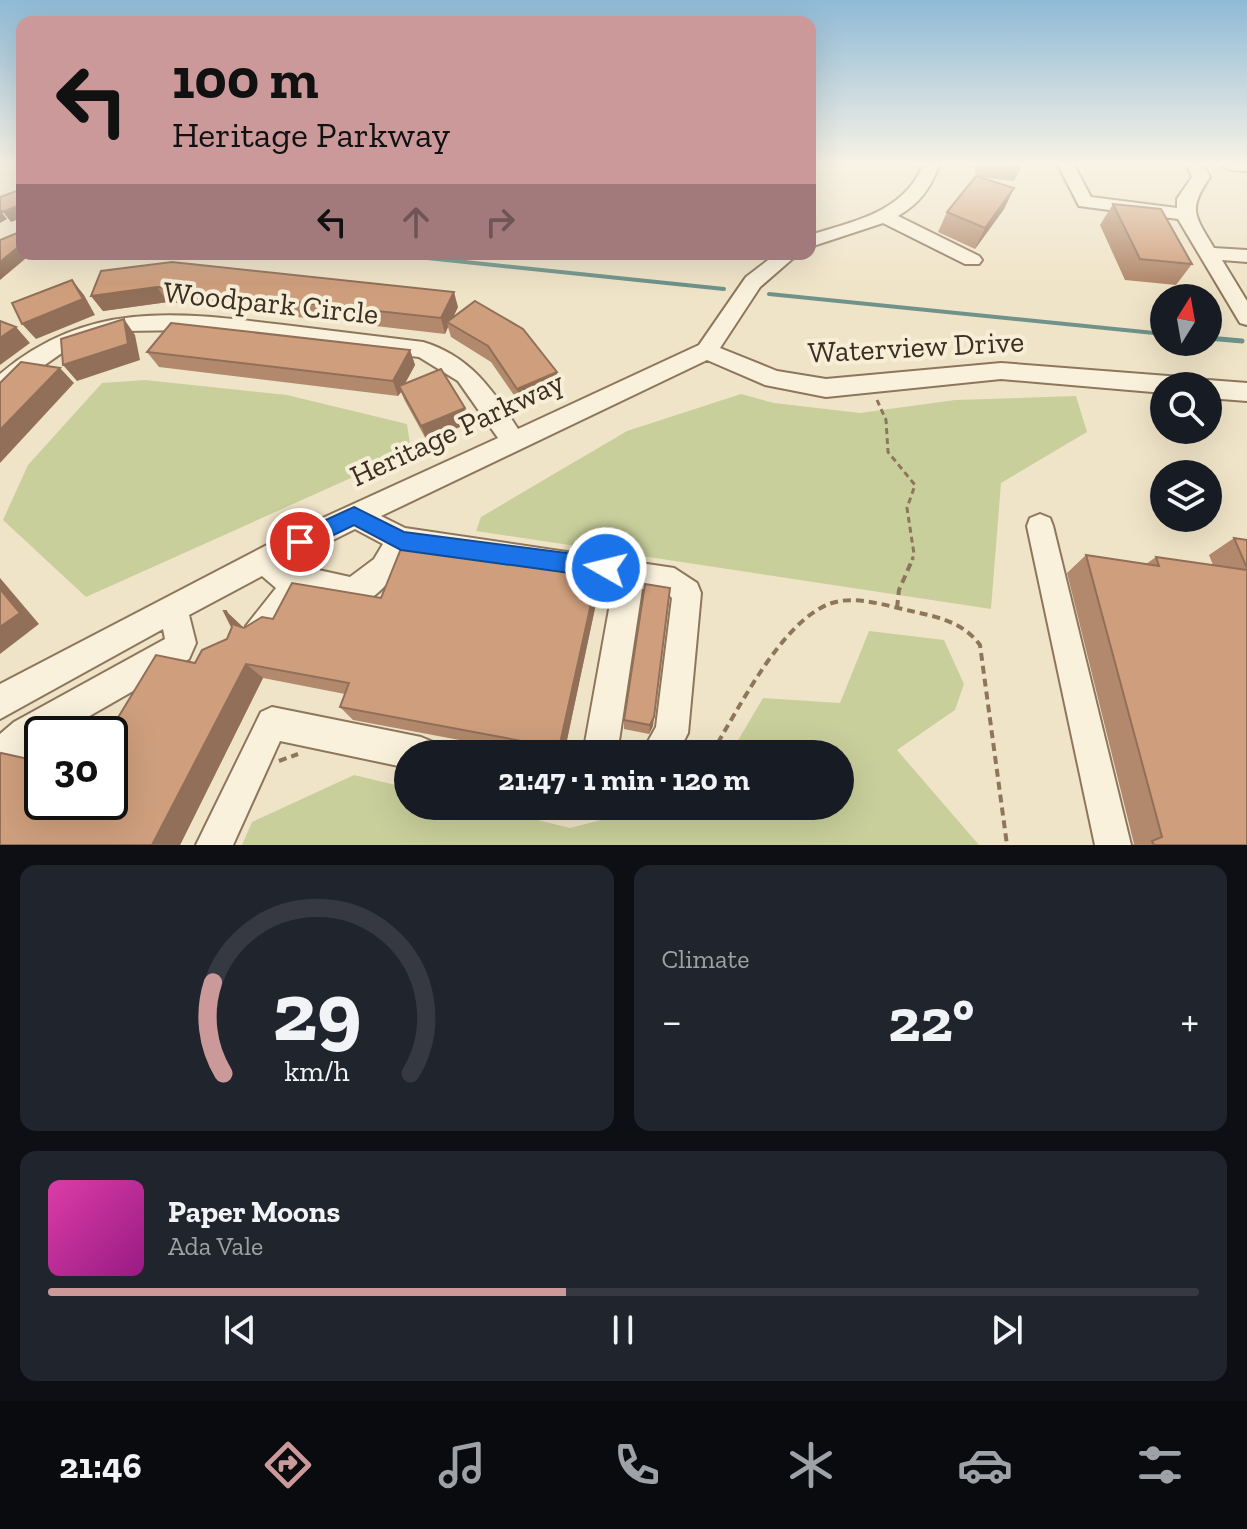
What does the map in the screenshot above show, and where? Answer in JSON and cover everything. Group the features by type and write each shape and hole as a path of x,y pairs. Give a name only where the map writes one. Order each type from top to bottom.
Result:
{"street":[{"path":"816,239 885,217 904,204"},
{"path":"1105,204 1186,214"},
{"path":"1186,204 1186,214 1247,318"},
{"path":"885,217 972,260"},
{"path":"1208,253 1247,256"},
{"path":"707,351 753,282 780,260"},
{"name":"Woodpark Circle","path":"0,387 40,355 79,335 124,322 173,319 423,350 466,372 512,439"},
{"name":"Waterview Drive","path":"707,351 773,379 826,388 1001,371 1150,383"},
{"name":"Heritage Parkway","path":"0,703 26,686 354,515 707,351"},
{"path":"1222,390 1247,392"},
{"path":"354,515 401,540 606,568 674,581 687,593 672,733 667,740"},
{"path":"1040,526 1113,845"},
{"path":"265,560 282,577 354,591 384,568 401,540"},
{"path":"602,740 628,584 620,573"},
{"path":"261,626 274,615 297,581"},
{"path":"173,608 179,646"},
{"path":"0,756 26,734 179,646 212,652"},
{"path":"214,845 272,723 394,748"}],"path":[{"path":"877,400 886,420 888,452 913,481 916,490 907,508 914,554 899,590 897,608"},
{"path":"720,740 771,659 823,607 844,602 897,608 960,625 980,645 1007,845"},
{"path":"272,770 283,759 307,752"}],"green space":[{"path":"145,380 287,395 407,424 411,451 86,597 3,520 28,465 102,383"},
{"path":"741,394 774,403 860,413 955,400 1076,396 1087,432 1001,483 991,609 476,531 481,517 627,431"},
{"path":"869,631 944,640 964,684 955,710 897,750 979,845 242,845 252,822 354,775 394,785 394,820 538,820 570,828 601,820 854,820 854,740 738,740 763,698 840,703"}],"building":[{"path":"0,204 16,204 3,212"},
{"path":"953,204 1002,204 985,228 947,212"},
{"path":"1113,204 1161,209 1192,264 1140,259"},
{"path":"16,233 16,249 0,262 0,240"},
{"path":"172,262 454,292 441,318 157,287 91,296 101,271"},
{"path":"72,280 83,299 22,324 12,303"},
{"path":"475,301 523,329 557,372 517,389 488,346 447,322"},
{"path":"124,319 128,344 63,365 61,339"},
{"path":"0,321 16,327 0,338"},
{"path":"171,323 410,350 393,381 147,352"},
{"path":"21,362 60,368 0,430 0,383"},
{"path":"441,369 465,408 421,426 399,386"},
{"path":"1234,538 1247,540 1247,568"},
{"path":"402,546 597,577 561,740 516,740 340,707 349,683 246,664 152,845 0,845 1,753 24,758 24,820 128,820 128,716 119,716 156,655 195,663 202,650 227,639 232,627 224,611 232,624 244,628 262,617 273,619 292,583 381,598"},
{"path":"1086,555 1159,566 1156,557 1247,570 1247,845 1154,845 1152,841 1162,837"},
{"path":"645,584 670,588 654,717 650,725 624,720"},
{"path":"0,589 20,613 0,627"}],"waterway":[{"path":"446,260 724,289"},
{"path":"769,294 1150,333"},
{"path":"1222,339 1242,341"}],"route":[{"path":"300,542 354,515 401,540 606,568"}]}
